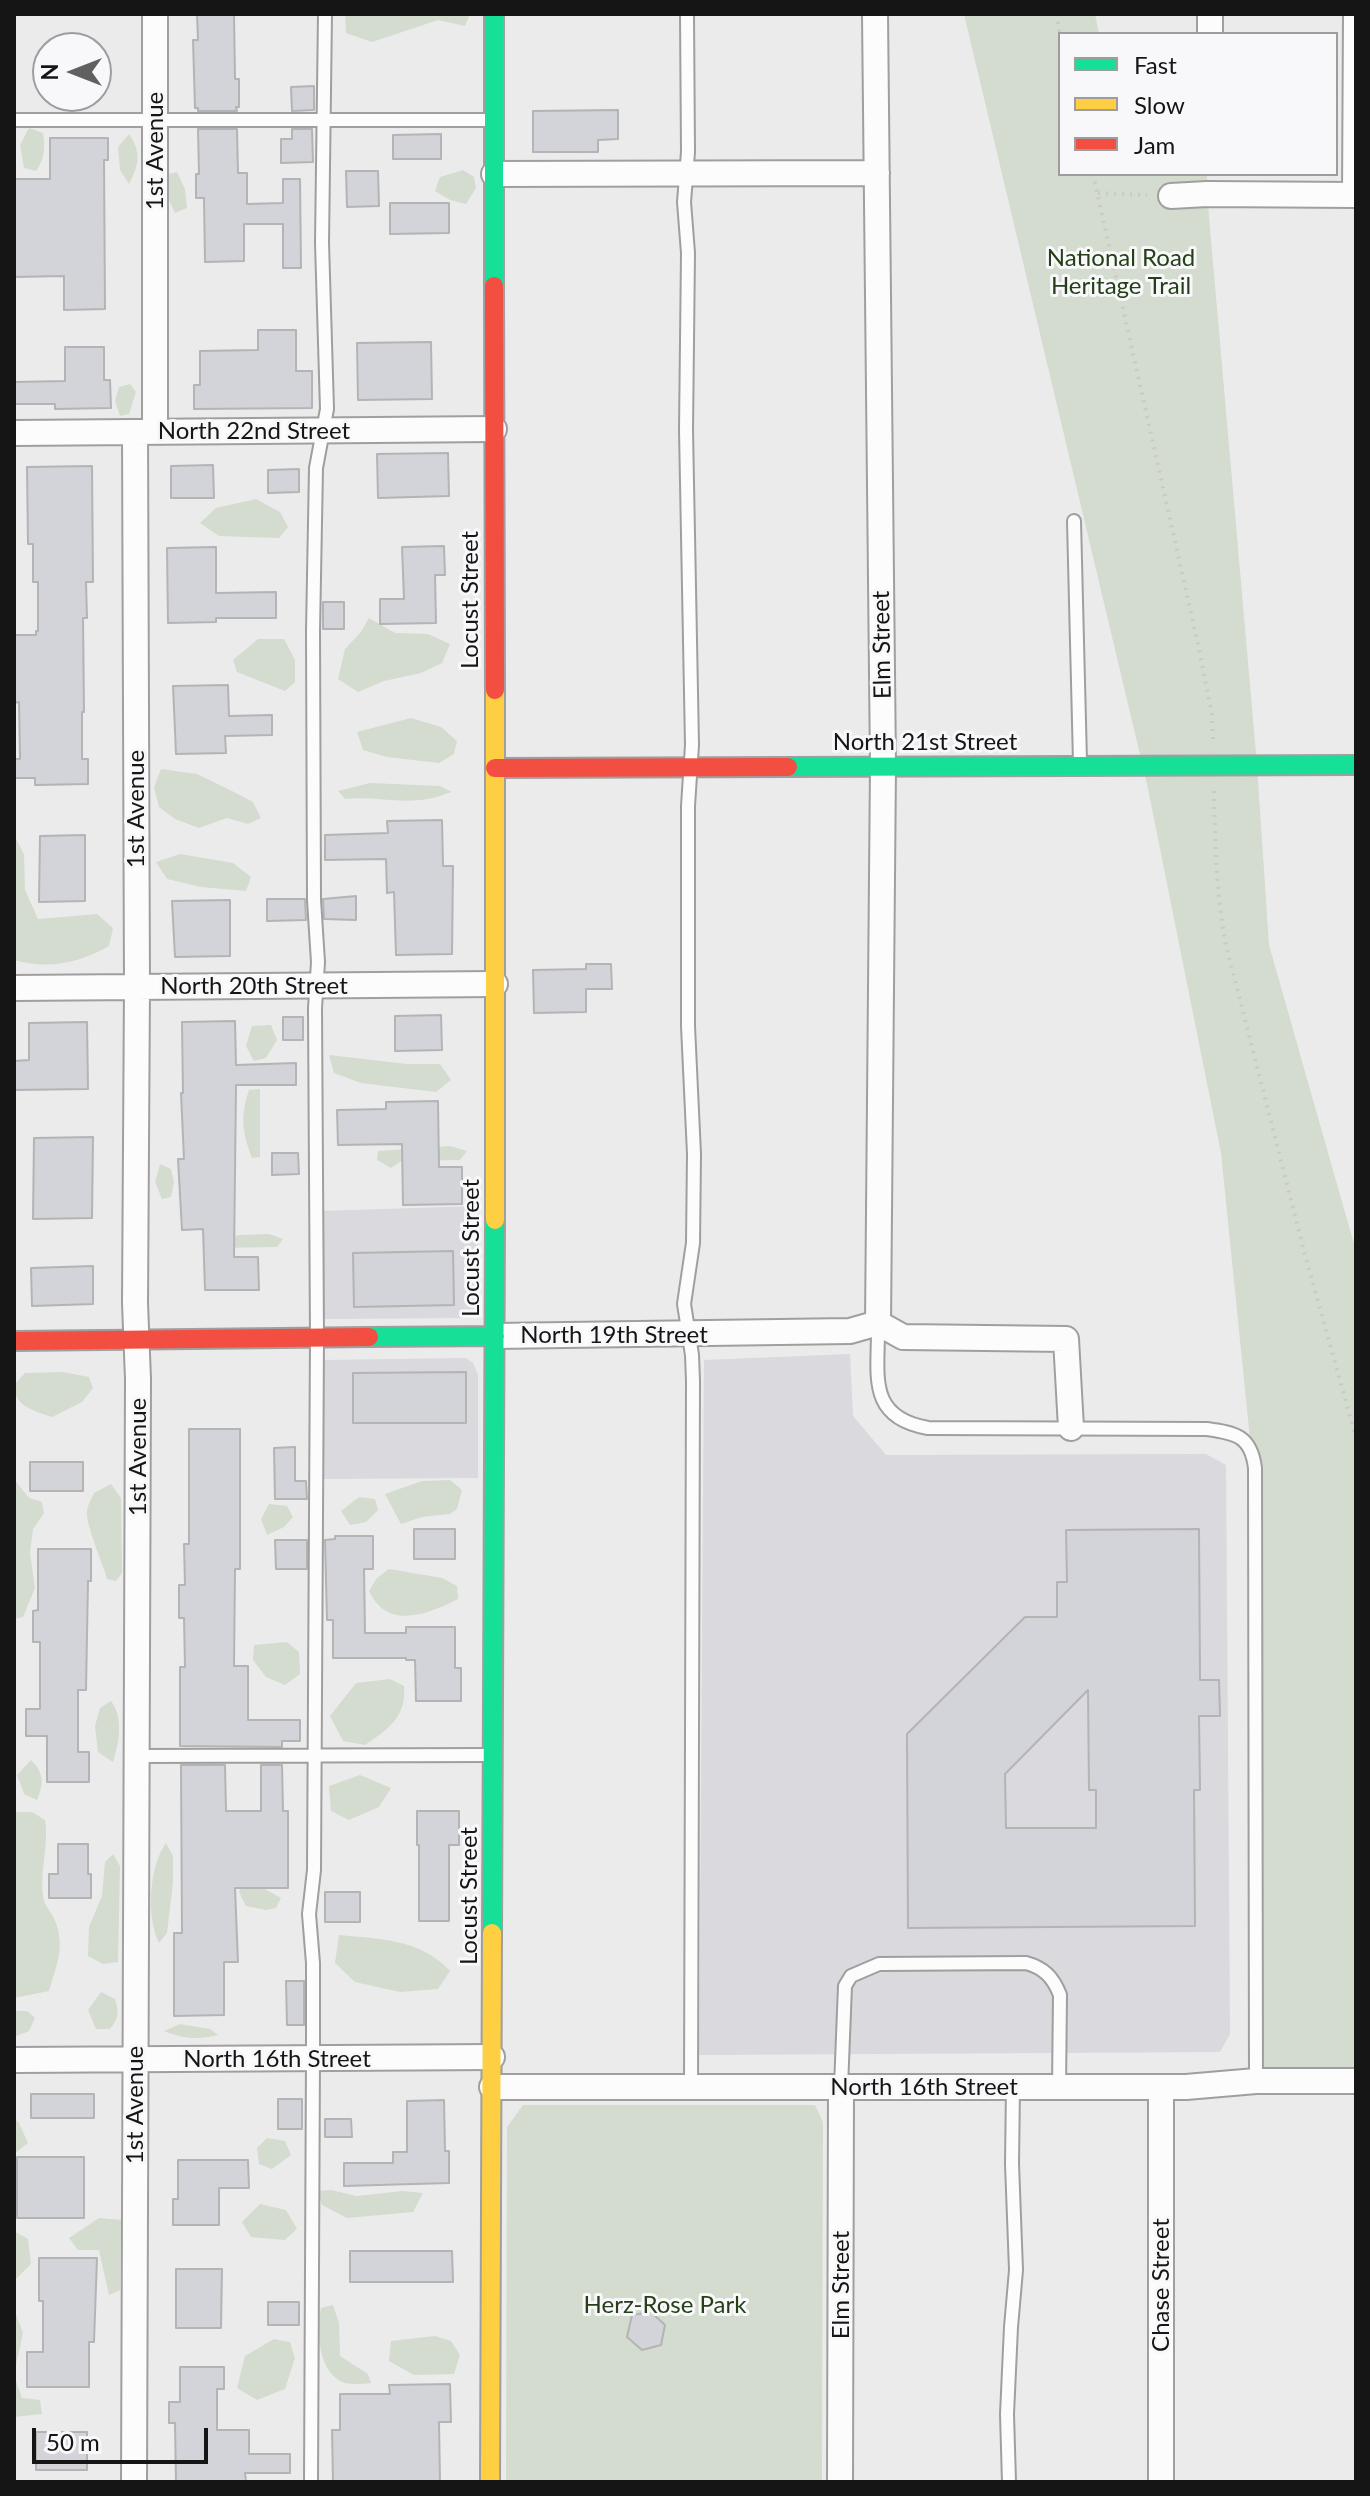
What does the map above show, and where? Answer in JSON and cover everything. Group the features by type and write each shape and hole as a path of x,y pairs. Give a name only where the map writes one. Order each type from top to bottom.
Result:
{"street":[{"name":"1st Avenue","path":"134,2482 137,987 155,14"},
{"name":"Locust Street","path":"490,2482 495,1336 494,14"},
{"name":"Elm Street","path":"875,14 883,766 878,1323"},
{"path":"494,174 877,173"},
{"path":"1171,196 1207,184 1352,195"},
{"name":"North 22nd Street","path":"14,433 494,429"},
{"name":"North 21st Street","path":"495,768 1356,765"},
{"name":"North 20th Street","path":"14,988 495,984"},
{"path":"878,1323 903,1337 1066,1339 1071,1428"},
{"name":"North 19th Street","path":"14,1341 688,1335 850,1331 878,1323"},
{"name":"North 16th Street","path":"14,2060 492,2057"},
{"name":"North 16th Street","path":"492,2087 1161,2087 1256,2081 1356,2081"},
{"name":"Elm Street","path":"840,2482 841,2087"},
{"name":"Chase Street","path":"1161,2087 1161,2482"}],"lane":[{"path":"311,2482 313,1963 309,1914 314,1870 318,962 314,900 313,631 316,468 327,409 322,243 325,14"},
{"path":"687,14 687,174 684,202 688,253 686,430 692,745 688,789 688,1026 694,1154 693,1243 684,1304 693,1381 691,2087"},
{"path":"1350,14 1352,195"},
{"path":"14,120 494,120"},
{"path":"1074,521 1080,766"},
{"path":"878,1323 879,1393 889,1412 908,1424 928,1428 1207,1429 1228,1432 1244,1439 1253,1451 1256,2081"},
{"path":"137,1756 494,1755"},
{"path":"841,2087 845,1986 851,1976 879,1964 1026,1963 1047,1973 1055,1981 1060,1995 1059,2087"},
{"path":"1009,2482 1007,2414 1016,2270 1013,2087"}],"path":[{"path":"1094,176 1199,649 1212,715 1214,751"},
{"path":"1098,193 1171,196"},
{"path":"1214,783 1215,866 1226,945 1304,1251 1356,1438"}],"shaded area":[{"path":"479,1206 479,1307 471,1318 326,1319 323,1316 320,1211"},
{"path":"850,1354 853,1416 886,1455 1206,1454 1226,1465 1230,2034 1220,2052 699,2055 704,1360"},
{"path":"466,1358 473,1363 478,1375 478,1478 321,1479 321,1364 324,1360"}],"green space":[{"path":"345,14 470,14 465,26 438,20 372,42 346,33"},
{"name":"National Road Heritage Trail","path":"964,14 1095,14 1099,32 1058,32 1058,176 1207,176 1257,765 1269,945 1356,1251 1356,2081 1256,2081 1255,1488 1221,1153 1147,784"},
{"path":"29,128 43,133 44,153 36,171 24,168 20,145"},
{"path":"129,134 138,159 129,184 120,170 118,147"},
{"path":"463,170 474,177 476,188 466,204 450,200 435,191 440,177"},
{"path":"177,172 185,189 187,208 175,213 169,200 169,174"},
{"path":"130,384 136,392 129,414 120,416 115,401 119,387"},
{"path":"256,499 280,512 288,527 279,538 219,536 200,523 216,508"},
{"path":"369,618 395,633 428,634 450,644 442,663 421,673 384,681 358,692 338,679 345,649"},
{"path":"258,639 284,639 295,660 295,682 285,691 237,672 233,660"},
{"path":"411,718 441,727 457,741 454,754 439,763 387,757 363,750 357,732"},
{"path":"161,769 197,774 230,790 253,802 261,818 248,824 227,818 199,828 175,819 159,807 154,787"},
{"path":"370,783 440,786 452,792 407,801 345,799 338,791"},
{"path":"15,837 24,854 25,890 38,919 97,914 113,928 109,946 63,963 39,964 14,960"},
{"path":"180,854 233,863 251,877 246,891 201,887 167,879 156,862"},
{"path":"271,1025 277,1040 266,1058 254,1061 246,1046 252,1026"},
{"path":"329,1055 407,1064 440,1064 451,1080 436,1092 361,1083 334,1073"},
{"path":"260,1089 260,1157 252,1158 243,1116 249,1090"},
{"path":"450,1146 467,1151 460,1160 401,1161 391,1168 377,1160 378,1151"},
{"path":"160,1164 171,1169 174,1182 171,1197 162,1199 155,1182"},
{"path":"269,1234 283,1239 277,1247 220,1248 218,1241 239,1235"},
{"path":"63,1372 89,1377 93,1388 82,1402 52,1417 27,1407 15,1392 14,1385 25,1373"},
{"path":"14,1479 29,1498 42,1502 44,1513 33,1529 30,1553 35,1588 23,1617 14,1619"},
{"path":"450,1480 462,1490 457,1509 450,1514 422,1517 401,1524 385,1494 422,1481"},
{"path":"111,1484 121,1498 122,1573 116,1581 107,1579 87,1517 94,1493"},
{"path":"359,1497 375,1499 378,1510 366,1522 350,1525 341,1511"},
{"path":"269,1504 287,1506 293,1517 284,1527 267,1535 261,1519"},
{"path":"389,1569 442,1578 457,1586 458,1599 434,1610 409,1616 386,1611 369,1591 377,1578"},
{"path":"287,1642 299,1652 300,1674 285,1685 266,1677 253,1660 254,1645"},
{"path":"390,1679 404,1686 402,1706 394,1721 365,1745 343,1741 330,1716 356,1683"},
{"path":"111,1701 119,1723 113,1762 98,1752 95,1726 100,1708"},
{"path":"31,1760 42,1778 37,1800 24,1794 17,1775"},
{"path":"360,1775 391,1788 379,1807 349,1820 331,1811 329,1786"},
{"path":"14,1812 32,1812 45,1820 43,1899 56,1923 60,1942 49,1991 14,1998"},
{"path":"166,1843 173,1856 173,1883 167,1933 159,1943 152,1919 151,1892 156,1865"},
{"path":"113,1854 120,1866 118,1962 103,1964 88,1956 89,1927 102,1896 105,1862"},
{"path":"245,1878 281,1898 276,1908 266,1910 246,1906 239,1892"},
{"path":"339,1935 399,1942 426,1952 450,1971 438,1989 400,1992 355,1982 335,1963"},
{"path":"101,1992 115,1999 118,2011 110,2029 96,2029 88,2010"},
{"path":"14,2011 27,2011 35,2018 29,2031 14,2037"},
{"path":"180,2024 210,2029 218,2035 191,2038 164,2031"},
{"name":"Herz-Rose Park","path":"523,2105 815,2105 823,2122 822,2482 506,2482 507,2127"},
{"path":"14,2118 28,2143 14,2154"},
{"path":"267,2138 285,2141 291,2155 272,2169 259,2164 257,2148"},
{"path":"331,2190 357,2196 403,2191 423,2193 413,2212 347,2218 322,2205 318,2191"},
{"path":"260,2204 286,2210 297,2229 285,2240 251,2237 242,2222"},
{"path":"99,2218 121,2220 120,2290 109,2295 99,2250 78,2250 69,2238"},
{"path":"14,2231 28,2239 31,2264 14,2281"},
{"path":"333,2305 339,2323 340,2356 368,2374 371,2383 345,2383 329,2371 324,2361 319,2339 321,2308"},
{"path":"14,2309 23,2333 14,2374"},
{"path":"435,2336 451,2341 460,2355 454,2374 414,2375 389,2361 391,2341"},
{"path":"274,2339 290,2342 295,2358 285,2389 257,2400 237,2388 245,2356"},
{"path":"14,2375 22,2398 40,2400 42,2414 14,2417"}],"building":[{"path":"197,14 234,14 235,79 239,79 237,111 198,111 195,108 193,40 198,40"},
{"path":"314,86 314,110 292,111 291,87"},
{"path":"618,110 618,139 598,140 598,152 533,152 533,111"},
{"path":"198,129 237,129 238,173 247,173 247,204 283,203 283,179 300,179 301,268 283,268 283,224 244,224 244,261 205,262 204,198 196,198"},
{"path":"292,129 312,129 313,162 281,163 281,139 292,139"},
{"path":"441,134 441,159 393,159 393,135"},
{"path":"50,138 108,138 108,160 104,160 105,309 64,310 64,276 14,277 14,179 50,179"},
{"path":"346,171 378,171 379,206 347,207"},
{"path":"390,203 449,203 449,233 390,234"},
{"path":"258,330 296,330 296,371 312,371 312,408 194,409 194,385 200,385 200,351 258,350"},
{"path":"431,342 432,399 358,400 357,343"},
{"path":"65,347 104,347 104,380 110,380 111,408 55,409 55,404 14,404 14,382 65,381"},
{"path":"448,453 449,496 378,498 377,454"},
{"path":"213,465 214,498 171,498 171,466"},
{"path":"92,466 93,582 86,582 87,618 83,618 82,759 88,759 88,784 35,785 35,778 14,778 14,759 20,759 19,702 14,703 14,635 36,635 38,631 38,582 33,582 33,544 28,544 27,467"},
{"path":"299,469 299,492 268,493 268,470"},
{"path":"444,546 445,575 435,575 436,623 380,624 380,599 404,599 402,547"},
{"path":"216,547 216,593 276,592 276,618 216,618 216,622 168,623 167,548"},
{"path":"323,602 344,602 344,629 323,629"},
{"path":"228,685 229,716 272,715 272,735 225,736 226,753 176,754 173,686"},
{"path":"442,820 443,866 453,866 452,954 396,955 394,892 387,893 386,859 325,860 325,835 388,833 387,821"},
{"path":"85,835 85,901 39,902 40,836"},
{"path":"356,896 356,920 324,919 323,899"},
{"path":"267,899 305,899 306,920 267,921"},
{"path":"230,900 230,956 175,957 172,901"},
{"path":"586,964 611,964 612,989 586,989 586,1012 534,1013 533,970 586,969"},
{"path":"441,1015 442,1050 395,1051 395,1016"},
{"path":"283,1017 303,1017 303,1040 283,1040"},
{"path":"235,1021 236,1065 296,1063 296,1085 236,1085 234,1257 258,1257 259,1290 205,1290 203,1229 182,1230 178,1159 184,1159 182,1022"},
{"path":"87,1022 88,1089 14,1090 14,1061 29,1060 29,1023"},
{"path":"438,1101 439,1167 462,1167 462,1204 403,1205 402,1144 338,1145 337,1110 386,1109 386,1102"},
{"path":"93,1137 92,1218 33,1219 34,1138"},
{"path":"272,1153 298,1153 299,1174 272,1175"},
{"path":"453,1251 454,1305 354,1307 353,1253"},
{"path":"93,1266 93,1304 32,1306 31,1268"},
{"path":"466,1372 466,1423 353,1423 353,1373"},
{"path":"189,1429 240,1429 240,1569 235,1569 234,1666 248,1666 248,1720 300,1720 300,1741 282,1741 282,1747 180,1746 180,1667 185,1667 184,1618 179,1618 179,1585 185,1585 184,1544 189,1544"},
{"path":"295,1447 295,1481 306,1481 307,1499 275,1499 274,1448"},
{"path":"30,1462 83,1462 83,1491 30,1491"},
{"path":"414,1529 455,1529 455,1559 414,1559"},
{"path":"1199,1529 1200,1680 1219,1680 1220,1716 1199,1716 1200,1790 1194,1790 1195,1926 908,1928 907,1734 1025,1617 1057,1617 1057,1582 1067,1582 1066,1530","holes":["1088,1690 1089,1790 1096,1790 1096,1828 1006,1828 1005,1774"]},
{"path":"335,1536 373,1536 373,1569 364,1569 365,1633 406,1633 406,1627 455,1627 455,1668 461,1668 461,1701 416,1701 415,1660 333,1658 333,1620 327,1620 325,1540 335,1539"},
{"path":"275,1540 307,1540 307,1569 276,1569"},
{"path":"38,1549 91,1549 86,1690 78,1690 78,1752 89,1752 89,1782 47,1782 47,1736 26,1736 26,1709 40,1709 40,1642 33,1642 33,1611 38,1610"},
{"path":"181,1765 225,1765 226,1811 261,1811 261,1765 282,1765 283,1811 288,1811 288,1888 235,1888 238,1962 224,1962 224,2015 174,2016 174,1933 182,1933"},
{"path":"417,1811 459,1811 459,1845 449,1845 449,1921 419,1921"},
{"path":"58,1844 88,1844 91,1898 49,1898 49,1874 58,1874"},
{"path":"325,1892 360,1892 360,1922 325,1922"},
{"path":"286,1981 304,1981 304,2025 287,2025"},
{"path":"31,2094 94,2094 94,2118 31,2118"},
{"path":"278,2099 302,2099 302,2129 278,2129"},
{"path":"444,2100 449,2183 344,2186 344,2163 393,2163 393,2152 407,2152 407,2101"},
{"path":"325,2119 351,2119 352,2137 325,2137"},
{"path":"17,2157 84,2157 84,2218 17,2218"},
{"path":"178,2160 248,2160 249,2188 219,2188 219,2225 173,2225 173,2199 178,2199"},
{"path":"350,2251 452,2251 453,2282 350,2282"},
{"path":"39,2258 97,2258 94,2342 89,2342 89,2387 27,2387 27,2352 43,2352"},
{"path":"176,2269 222,2269 221,2328 176,2328"},
{"path":"268,2302 299,2302 299,2325 268,2325"},
{"path":"651,2312 665,2325 661,2345 642,2350 627,2337 632,2315"},
{"path":"180,2367 224,2367 224,2389 217,2389 217,2430 249,2430 249,2454 290,2454 290,2473 245,2473 246,2482 176,2482 175,2423 169,2423 169,2402 180,2402"},
{"path":"450,2384 451,2422 439,2422 440,2482 333,2482 332,2430 340,2430 340,2394 390,2394 389,2385"},
{"path":"36,2432 87,2432 87,2470 36,2470"}],"traffic: fast":[{"path":"494,14 494,286"},
{"path":"788,767 1356,765"},
{"path":"492,1933 495,1220"},
{"path":"369,1337 495,1336"}],"traffic: slow":[{"path":"495,690 495,1220"},
{"path":"490,2482 492,1933"}],"traffic: jam":[{"path":"494,286 495,690"},
{"path":"495,768 788,767"},
{"path":"14,1341 369,1337"}]}
